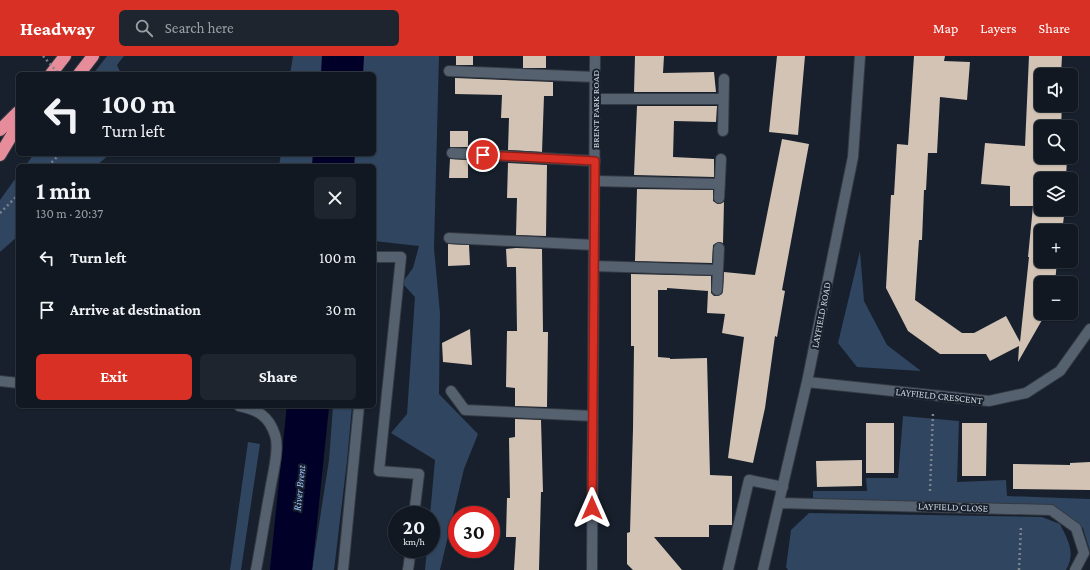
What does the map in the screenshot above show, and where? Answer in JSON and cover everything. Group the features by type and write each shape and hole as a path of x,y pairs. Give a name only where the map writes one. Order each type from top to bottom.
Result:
{"highway":[{"path":"53,72 65,56"},
{"path":"80,72 92,56"},
{"path":"0,130 16,114"},
{"path":"0,155 16,128"},
{"path":"0,161 16,144"}],"street":[{"name":"BRENT PARK ROAD","path":"592,570 595,56"},
{"name":"LAYFIELD ROAD","path":"763,570 807,382 853,157 860,56"},
{"path":"449,71 595,77"},
{"path":"723,131 724,78"},
{"path":"595,99 723,99"},
{"path":"452,153 595,161"},
{"path":"719,198 721,159"},
{"path":"594,181 720,184"},
{"path":"449,238 594,245"},
{"path":"717,290 718,248"},
{"path":"376,257 401,257 379,471 419,474 415,506"},
{"path":"594,266 718,270"},
{"name":"LAYFIELD CRESCENT","path":"807,382 989,401 1026,393 1060,371 1090,329"},
{"path":"0,381 16,383"},
{"path":"451,392 464,410 593,416"},
{"path":"245,408 262,414 269,422 276,437 276,457 256,570"},
{"path":"343,570 359,408"},
{"path":"728,570 749,480 783,487"},
{"name":"LAYFIELD CLOSE","path":"779,503 1051,510 1076,528 1084,553 1075,570"},
{"path":"408,570 410,558"}],"path":[{"path":"43,56 57,72"},
{"path":"50,164 58,156"},
{"path":"0,213 16,197"},
{"path":"929,507 933,395"},
{"path":"1019,570 1022,509"}],"shaded area":[{"path":"107,56 124,56 117,65 120,72 95,72"},
{"path":"293,56 331,56 329,72 290,72"},
{"path":"358,56 439,56 434,248 440,313 439,394 478,434 464,469 455,506 448,506 448,536 440,570 425,570 426,558 440,558 440,506 431,506 435,460 391,433 407,414 415,297 402,283 413,268 419,246 376,241 376,164 352,164 353,156 376,156 376,72 357,72"},
{"path":"32,156 108,156 98,164 26,164"},
{"path":"281,156 322,156 321,164 279,164"},
{"path":"16,178 16,238 0,252 0,200"},
{"path":"860,251 864,301 887,345 921,371 857,367 838,343"},
{"path":"333,408 352,408 334,570 312,570 329,460"},
{"path":"903,416 959,421 957,482 1006,480 1007,496 1090,499 1090,551 1083,528 1054,507 813,499 813,491 867,491 866,478 898,478"},
{"path":"248,442 260,444 241,570 230,570"},
{"path":"809,513 1042,517 1060,524 1070,547 1071,552 1069,564 1066,570 788,570 786,567 791,530"}],"building":[{"path":"456,56 473,56 473,65 456,65"},
{"path":"523,56 546,56 546,68 523,68"},
{"path":"635,56 664,56 663,73 714,72 716,92 634,92"},
{"path":"777,56 805,56 798,135 769,132"},
{"path":"914,56 945,56 944,61 970,62 967,100 940,97 937,153 928,153 926,190 924,190 922,240 919,240 915,300 962,333 974,333 1006,316 1020,342 1033,206 1010,206 1010,186 981,184 985,143 1025,146 1029,56 1062,56 1061,68 1034,68 1034,112 1062,112 1061,120 1034,120 1034,164 1067,164 1066,172 1034,172 1034,216 1064,216 1063,224 1034,224 1034,268 1056,268 1056,276 1034,276 1034,320 1042,320 1018,362 1019,346 990,361 986,354 940,354 908,331 886,288 891,195 894,195 897,144 908,145"},
{"path":"455,78 553,82 553,96 544,96 542,152 508,150 509,118 501,118 502,95 455,94"},
{"path":"637,106 717,106 716,122 674,121 673,157 714,159 714,177 634,175"},
{"path":"450,131 468,131 468,147 450,147"},
{"path":"782,139 809,144 782,290 785,291 777,337 775,336 765,408 753,463 728,458 744,337 722,333 725,314 707,313 708,291 667,288 667,290 658,290 658,357 670,359 707,358 710,475 732,476 732,525 709,525 709,537 654,537 682,570 633,570 627,564 627,533 630,532 633,429 634,346 631,346 631,274 711,276 711,293 714,296 722,294 724,272 755,275"},
{"path":"450,159 468,160 468,178 449,178"},
{"path":"508,163 547,165 546,236 516,235 517,198 507,198"},
{"path":"637,189 713,190 713,201 718,204 724,202 723,243 719,242 713,245 712,263 635,261"},
{"path":"448,244 469,245 470,265 448,266"},
{"path":"506,249 542,249 543,332 548,332 547,407 515,406 515,388 506,387 507,331 517,331 516,267 507,267"},
{"path":"470,329 472,365 443,362 442,343"},
{"path":"515,419 541,420 543,492 541,492 539,570 514,570 516,537 506,537 507,498 510,498 509,438 515,437"},
{"path":"866,423 894,423 894,473 866,473"},
{"path":"962,423 987,423 986,476 962,476"},
{"path":"862,460 862,486 817,487 816,461"},
{"path":"1090,462 1090,490 1013,489 1013,464 1070,465 1070,463"}],"waterway":[{"name":"River Brent","path":"342,72 343,56"},
{"name":"River Brent","path":"333,164 334,156"},
{"name":"River Brent","path":"291,570 308,408"}],"route":[{"path":"483,155 595,161 592,508"}]}
